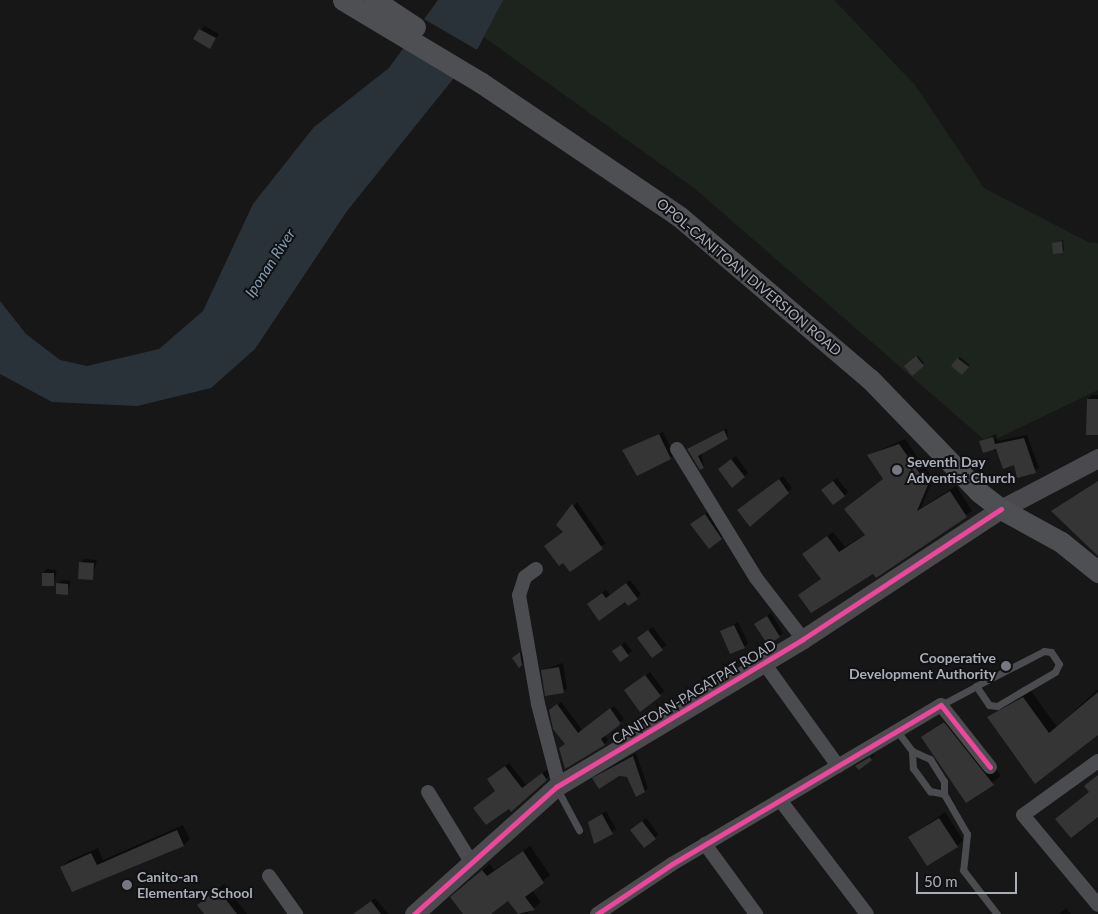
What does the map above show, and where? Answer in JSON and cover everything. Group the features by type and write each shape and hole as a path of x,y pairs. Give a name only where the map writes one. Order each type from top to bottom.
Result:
{"main road":[{"name":"OPOL-CANITOAN DIVERSION ROAD","path":"343,0 403,28 428,36 455,67"},
{"name":"OPOL-CANITOAN DIVERSION ROAD","path":"374,0 403,28 455,67 680,216 870,379 1007,506 1061,542 1098,572"}],"street":[{"path":"677,448 756,578 803,638"},
{"name":"CANITOAN-PAGATPAT ROAD","path":"414,914 558,786 764,663 1007,506 1098,458"},
{"path":"536,569 525,577 519,596 538,704 558,786"},
{"path":"764,663 838,766"},
{"path":"596,914 706,844 941,705 990,767"},
{"path":"1098,761 1023,815 1098,905"},
{"path":"428,792 471,862"},
{"path":"780,800 867,914"},
{"path":"706,844 756,914"},
{"path":"269,876 296,914"}],"lane":[{"path":"941,705 976,686 1044,651 1051,652 1059,664 1055,672 997,706 989,705 976,686"},
{"path":"897,731 912,751 930,759 944,781 944,794 967,834 963,870 997,914"},
{"path":"912,751 913,768 930,791 944,794"},
{"path":"558,786 579,830"}],"shaded area":[{"path":"488,0 834,0 915,85 984,188 1088,242 1098,243 1098,390 988,443 694,188 474,30"}],"water":[{"name":"Iponan River","path":"438,0 503,0 478,48 347,211 255,349 211,388 137,406 52,402 0,374 0,301 26,334 60,360 87,366 159,349 203,311 253,204 314,127 389,68"}],"pier":[{"path":"422,18 479,51 457,78 402,46"}],"building":[{"path":"199,29 216,38 210,49 193,39"},
{"path":"1062,241 1063,253 1053,254 1052,243"},
{"path":"916,356 924,366 912,376 904,366"},
{"path":"957,358 969,367 962,375 951,366"},
{"path":"1087,399 1098,399 1098,435 1086,435"},
{"path":"724,430 728,439 698,456 704,468 700,470 687,449"},
{"path":"659,434 671,459 637,476 622,450"},
{"path":"993,437 995,444 1024,438 1036,473 1017,478 1014,465 1003,469 996,449 983,453 979,441"},
{"path":"899,444 928,485 917,511 950,491 967,517 876,578 873,574 811,613 798,595 821,579 802,554 827,536 839,552 865,535 844,509 883,479 867,455"},
{"path":"731,459 745,477 732,488 718,469"},
{"path":"779,479 789,493 750,527 737,510"},
{"path":"833,481 845,496 833,505 821,490"},
{"path":"1098,481 1098,556 1051,511"},
{"path":"572,504 603,549 570,572 563,563 559,566 544,546 563,532 556,525"},
{"path":"705,514 722,539 709,549 690,524"},
{"path":"79,562 94,563 93,580 78,579"},
{"path":"42,573 54,573 54,586 42,586"},
{"path":"56,583 68,584 68,595 56,594"},
{"path":"626,583 638,599 628,606 625,602 599,621 587,604 602,593 606,598"},
{"path":"767,616 780,637 768,645 754,624"},
{"path":"734,625 745,648 730,654 720,631"},
{"path":"648,630 663,650 652,658 637,638"},
{"path":"621,645 629,656 620,662 612,651"},
{"path":"520,652 522,665 519,668 512,658"},
{"path":"559,667 564,693 545,696 541,670"},
{"path":"645,675 661,696 640,712 624,690"},
{"path":"1098,692 1098,735 1035,784 987,717 1023,697 1049,733"},
{"path":"557,704 578,733 610,708 621,724 601,739 605,745 565,769 559,748 565,744 553,729 549,710"},
{"path":"944,722 994,785 966,803 921,737"},
{"path":"633,756 645,792 636,797 627,777 619,776 599,789 592,778"},
{"path":"870,757 872,760 859,770 855,766"},
{"path":"505,766 522,788 542,773 547,780 511,812 509,809 486,825 473,808 495,791 487,779"},
{"path":"1098,775 1098,817 1071,838 1055,819 1089,792 1084,786"},
{"path":"602,814 613,834 594,844 588,822"},
{"path":"939,818 958,847 927,866 908,837"},
{"path":"642,821 656,839 644,848 630,830"},
{"path":"177,830 184,846 72,892 60,867 91,853 97,865"},
{"path":"523,851 544,883 525,897 535,910 518,914 508,901 491,914 463,914 450,897 482,870 487,876"},
{"path":"218,889 237,914 204,914 197,905"},
{"path":"371,901 381,914 353,914"}],"cycle path":[{"path":"414,914 556,787 803,639 1001,509"},
{"path":"597,914 672,864 941,705 990,767"}],"place":[{"name":"Seventh Day Adventist Church","path":"897,470"},
{"name":"Cooperative Development Authority","path":"1006,666"},
{"name":"Canito-an Elementary School","path":"127,885"}]}
